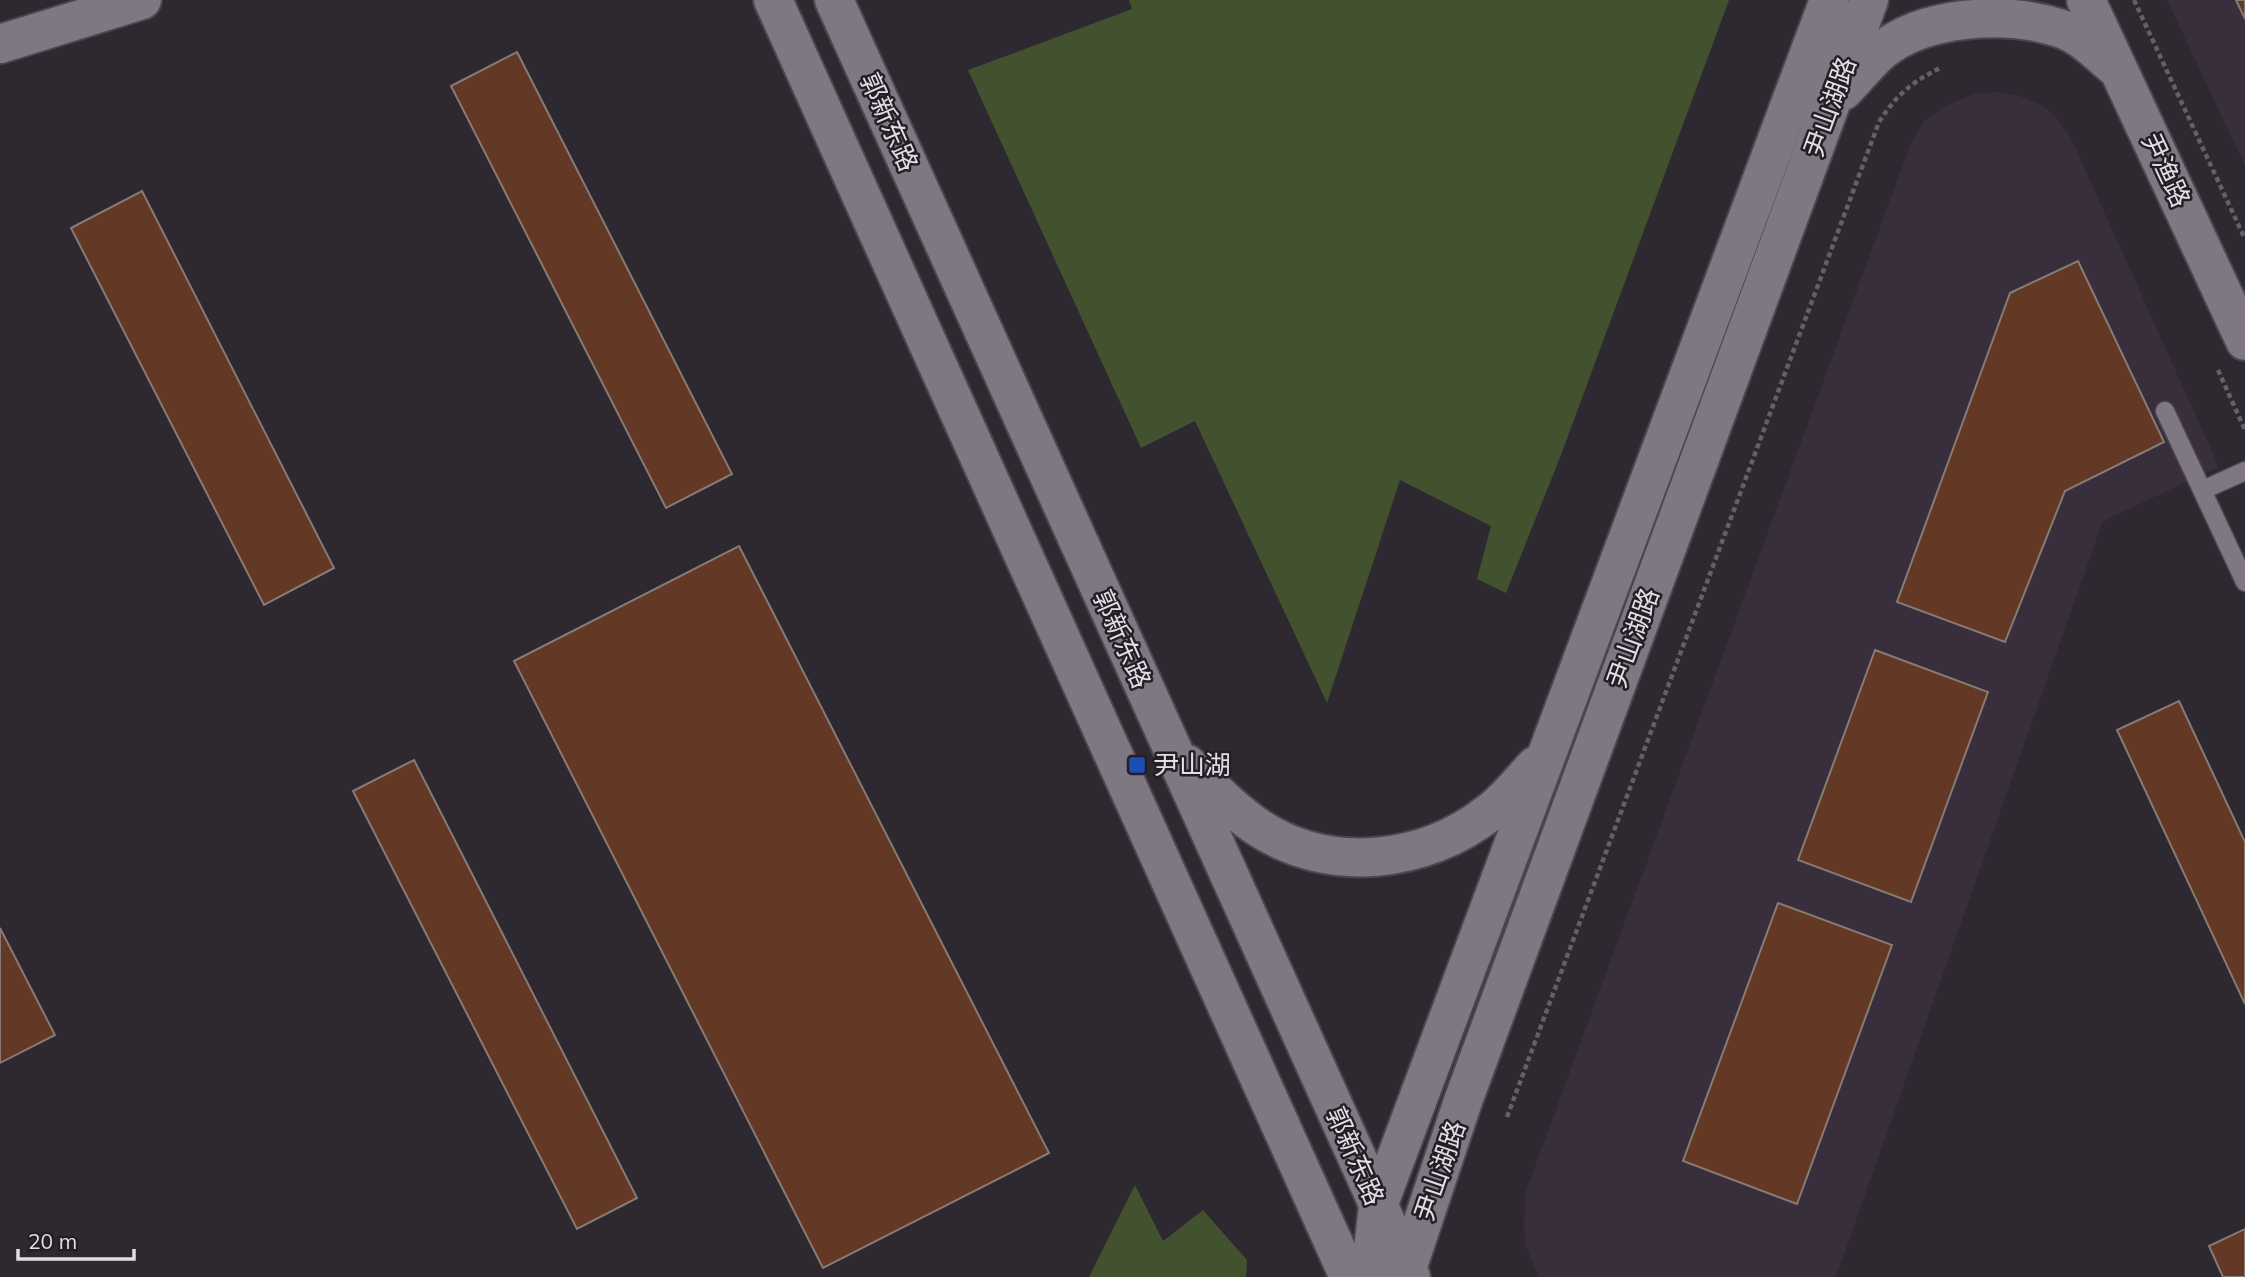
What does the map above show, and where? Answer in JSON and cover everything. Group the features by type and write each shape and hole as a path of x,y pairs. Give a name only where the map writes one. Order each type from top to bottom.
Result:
{"main road":[{"path":"0,44 142,0"},
{"path":"774,0 1349,1277"},
{"name":"郭新东路","path":"834,0 1378,1206 1406,1274"},
{"name":"尹山湖路","path":"1370,1277 1378,1206 1829,0"},
{"name":"尹山湖路","path":"1406,1274 1468,1088 1869,0"},
{"name":"尹渔路","path":"2086,0 2245,341"},
{"path":"1832,103 1881,51 1917,30 1967,19 2016,19 2062,28 2091,47 2119,71"},
{"path":"1171,747 1226,803 1260,828 1289,844 1322,855 1354,859 1378,859 1418,850 1455,835 1491,812 1546,754"}],"lane":[{"path":"2165,411 2245,582"},
{"path":"2203,490 2245,471"}],"path":[{"path":"2134,0 2245,239"},
{"path":"1507,1117 1879,122 1895,98 1918,79 1951,65"}],"shaded area":[{"path":"2167,0 2245,0 2245,166"},
{"path":"1995,92 2017,95 2042,105 2056,117 2071,138 2219,467 2103,521 1836,1277 1539,1277 1526,1247 1526,1191 1912,140 1924,121 1944,107 1973,94"}],"green space":[{"path":"1129,0 1729,0 1561,455 1506,593 1477,579 1491,526 1400,480 1327,703 1195,421 1141,448 968,70 1132,9"},
{"path":"1135,1185 1163,1241 1203,1210 1247,1260 1246,1277 1089,1277"}],"building":[{"path":"2236,0 2245,0 2245,19"},
{"path":"517,52 732,474 666,508 451,86"},
{"path":"142,191 334,568 264,605 71,228"},
{"path":"2078,261 2164,442 2065,491 2005,642 1897,602 2010,293"},
{"path":"739,546 1049,1153 823,1268 514,661"},
{"path":"1875,650 1988,692 1911,902 1798,860"},
{"path":"2179,701 2245,842 2245,1004 2117,730"},
{"path":"414,760 637,1198 577,1229 353,791"},
{"path":"1778,903 1892,945 1797,1204 1683,1161"},
{"path":"0,928 55,1035 0,1063"},
{"path":"2245,1229 2245,1277 2223,1277 2209,1246"}],"place":[{"name":"尹山湖","path":"1137,765"}]}
